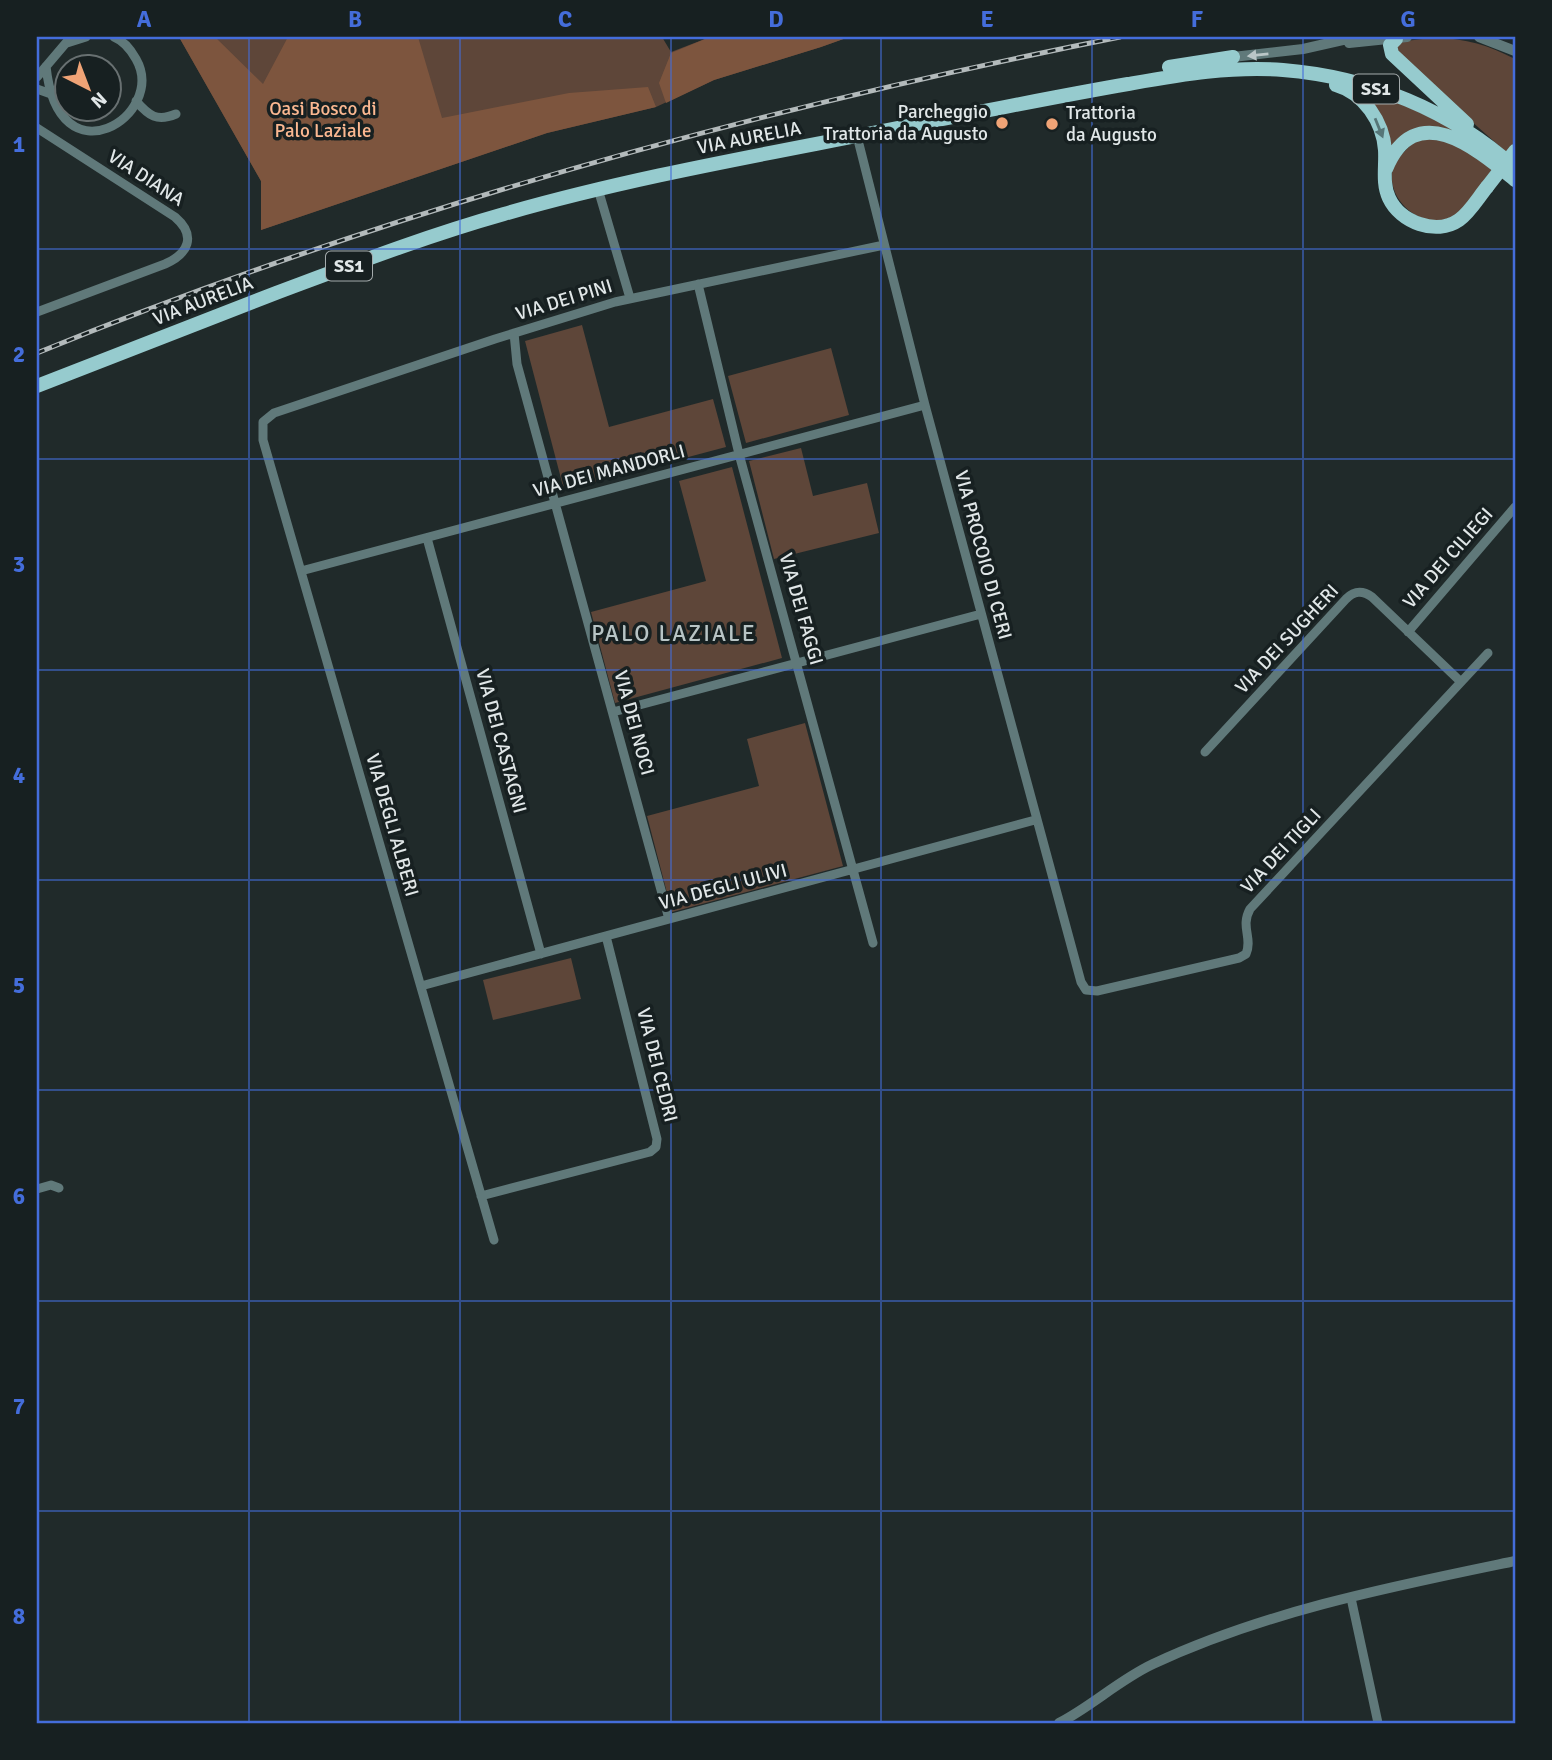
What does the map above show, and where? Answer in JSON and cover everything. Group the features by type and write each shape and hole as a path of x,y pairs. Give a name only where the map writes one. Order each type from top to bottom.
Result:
{"main road":[{"path":"1402,38 1390,45 1392,54 1483,140"},
{"path":"1066,94 1147,72 1233,57"},
{"path":"1259,69 1334,84 1353,93 1373,113 1381,130 1385,152 1387,192 1395,208 1406,219 1429,226 1446,226 1458,221 1515,151"},
{"name":"VIA AURELIA","path":"37,386 398,247 502,214 667,173 1066,94 1202,72 1259,69 1322,75 1368,86 1458,124 1483,140 1515,168"},
{"path":"1384,174 1399,146 1413,137 1432,132 1457,139 1515,180"}],"street":[{"path":"37,77 68,40 86,37"},
{"path":"114,37 128,47 142,70 143,82 136,101 156,118 176,114"},
{"path":"1233,57 1282,52 1356,37"},
{"path":"1479,37 1515,51"},
{"path":"1325,44 1402,38"},
{"name":"VIA DIANA","path":"46,66 51,94 67,121 78,129 101,131 113,127 126,116 136,101"},
{"path":"37,89 51,94"},
{"name":"VIA DIANA","path":"37,128 175,217 185,229 187,243 183,253 169,262 37,312"},
{"name":"VIA PROCOIO DI CERI","path":"857,136 925,405 1035,820 1081,982"},
{"path":"598,189 630,298"},
{"name":"VIA DEI PINI","path":"264,419 274,413 514,333 630,298 884,245"},
{"name":"VIA DEI FAGGI","path":"698,284 739,454 873,943"},
{"name":"VIA DEI NOCI","path":"514,333 517,365 669,919"},
{"name":"VIA DEI MANDORLI","path":"301,571 925,405"},
{"name":"VIA DEGLI ALBERI","path":"264,419 263,440 494,1240"},
{"name":"VIA DEI CILIEGI","path":"1408,632 1515,507"},
{"name":"VIA DEI CASTAGNI","path":"427,538 541,954"},
{"name":"VIA DEI SUGHERI","path":"1205,752 1352,594 1360,592 1369,595 1461,682"},
{"path":"613,712 981,614"},
{"name":"VIA DEI TIGLI","path":"1081,982 1086,990 1097,992 1239,958 1246,954 1249,945 1245,922 1250,909 1488,653"},
{"name":"VIA DEGLI ULIVI","path":"421,986 1035,820"},
{"name":"VIA DEI CEDRI","path":"481,1196 650,1152 656,1147 657,1139 606,936"},
{"path":"37,1189 51,1185 59,1188"},
{"path":"1059,1723 1123,1681 1165,1659 1258,1624 1352,1598 1515,1561"},
{"path":"1352,1598 1378,1723"}],"green space":[{"name":"Oasi Bosco di Palo Laziale","path":"179,37 662,37 671,52 710,37 849,37 714,80 656,107 547,133 261,230 261,181"},
{"name":"Oasi Bosco di Palo Laziale","path":"179,37 215,37 263,84 288,37 418,37 442,118 569,93 648,87 656,107 547,133 261,230 261,181"},
{"path":"710,37 849,37 714,80 666,103 659,83 671,53"},
{"path":"1432,38 1475,43 1515,59 1515,142 1506,152 1398,56 1395,45"},
{"path":"1356,88 1399,103 1456,129 1444,131 1392,152"},
{"path":"1445,138 1493,168 1460,211 1445,219 1430,220 1416,215 1404,205 1395,193 1392,179 1395,164 1414,143 1423,139"},
{"path":"582,325 609,427 713,399 726,447 564,490 525,341"},
{"path":"831,348 849,415 746,443 728,376"},
{"path":"801,448 813,496 867,483 879,533 774,559 749,461"},
{"path":"732,467 782,658 615,703 591,612 706,581 679,481"},
{"path":"805,723 843,866 672,912 647,816 759,786 747,739"},
{"path":"571,958 581,999 493,1020 483,980"}],"railway":[{"path":"37,353 302,254 571,169 844,97 1120,37"}],"place":[{"name":"Parcheggio Trattoria da Augusto","path":"1002,123"},
{"name":"Trattoria da Augusto","path":"1052,124"}],"district":[{"name":"PALO LAZIALE","path":"674,633"}]}
